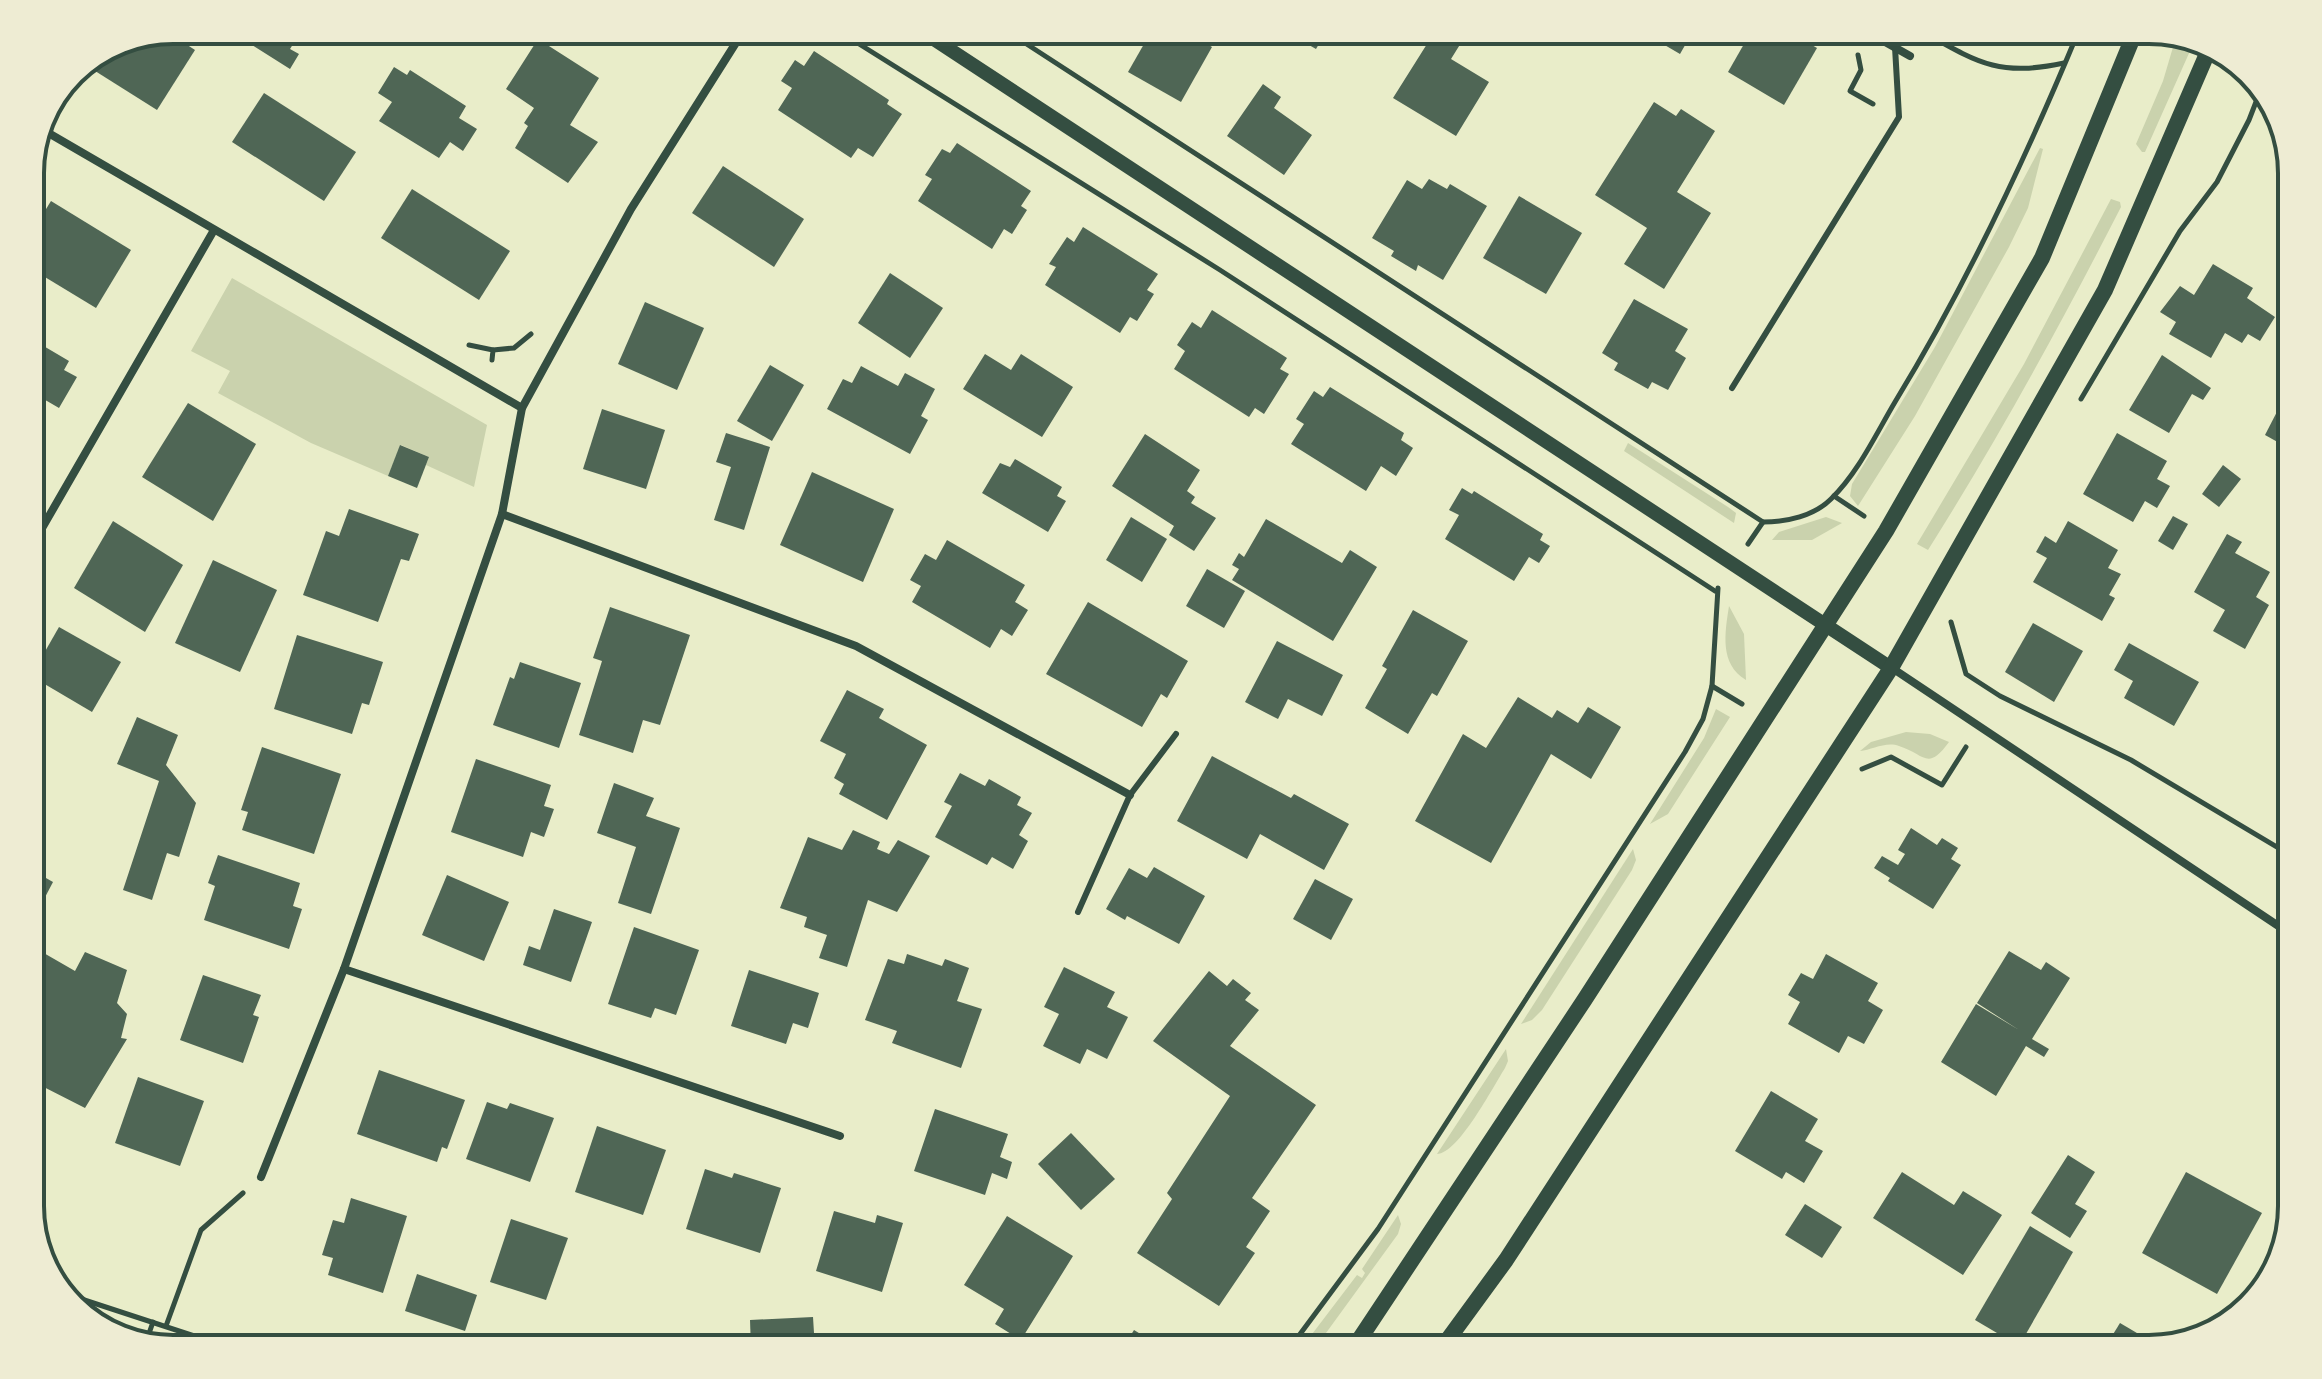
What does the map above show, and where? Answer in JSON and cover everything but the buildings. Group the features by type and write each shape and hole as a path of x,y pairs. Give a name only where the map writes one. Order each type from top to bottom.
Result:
{"main road":[{"path":"1362,1335 1886,531 2042,258 2130,44"},
{"path":"1451,1335 1531,1223 1891,668 2105,290 2205,57"}],"street":[{"path":"261,1177 344,969 502,514 522,408 631,209 735,44"},
{"path":"941,44 1980,726 2278,926"},
{"path":"1890,44 1910,56"},
{"path":"50,134 522,408"},
{"path":"44,525 214,230"},
{"path":"502,514 856,646 1130,795"},
{"path":"344,969 840,1136"}],"lane":[{"path":"1732,388 1899,117 1895,47"},
{"path":"1078,912 1130,795 1176,734"}],"path":[{"path":"861,44 1220,270 1497,453 1716,591 1712,686 1703,719 1685,752 1411,1179 1338,1286 1300,1335"},
{"path":"1027,44 1763,522 1778,522 1816,510 1846,483 1937,330 2027,155 2073,44"},
{"path":"1948,44 1996,68 2030,70 2065,63"},
{"path":"1855,45 1861,70 1850,91 1899,117"},
{"path":"2076,408 2180,231 2217,182 2256,101"},
{"path":"1958,610 1950,622 1966,674 2000,696 2131,760 2278,848"},
{"path":"1855,774 1891,757 1942,785 2000,696"},
{"path":"166,1326 201,1230 261,1177"},
{"path":"85,1300 193,1335"},
{"path":"149,1333 153,1322"}],"green space":[{"path":"2173,46 2190,51 2145,152 2142,152 2136,144 2163,81"},
{"path":"2040,148 2043,149 2028,208 2009,247 1915,416 1858,506 1850,496 1852,484 1935,347"},
{"path":"2111,199 2120,202 2121,207 2004,424 1928,550 1917,544 2024,364"},
{"path":"232,278 487,425 474,487 426,465 429,457 401,445 388,476 311,443 218,393 230,371 191,351"},
{"path":"1628,443 1736,513 1734,523 1624,451"},
{"path":"1826,517 1842,523 1812,540 1772,540 1779,532"},
{"path":"1729,606 1744,634 1746,680 1731,665 1728,656"},
{"path":"1716,709 1730,717 1668,814 1650,824 1704,738"},
{"path":"1906,732 1930,734 1949,742 1930,759 1894,745 1860,751 1871,742"},
{"path":"1633,849 1636,860 1632,870 1542,1010 1532,1020 1521,1024"},
{"path":"1506,1049 1508,1061 1505,1068 1465,1132 1445,1151 1437,1154"},
{"path":"1398,1215 1401,1224 1398,1234 1325,1335 1311,1335 1357,1275 1362,1278 1365,1273 1362,1269"}]}
